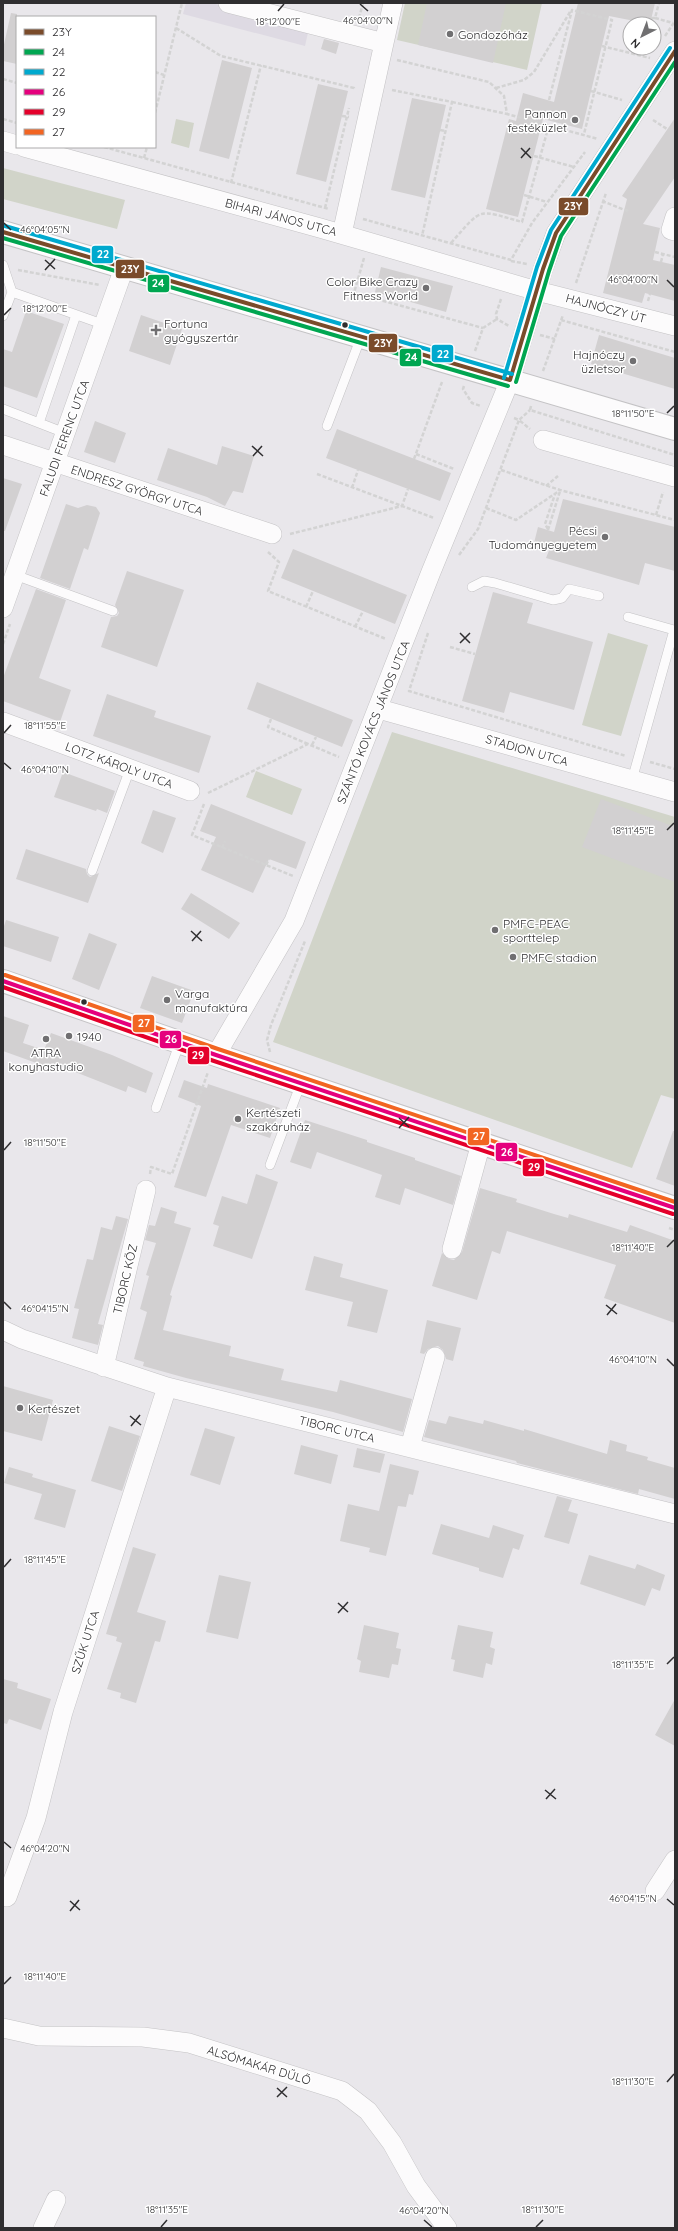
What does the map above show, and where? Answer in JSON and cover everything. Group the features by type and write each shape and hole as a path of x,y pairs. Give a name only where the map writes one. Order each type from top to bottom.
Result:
{"street":[{"path":"228,3 383,50"},
{"path":"342,234 393,3"},
{"name":"SZÁNTÓ KOVÁCS JÁNOS UTCA","path":"216,1054 294,921 404,646 431,572 510,380 556,233 613,146 668,46"},
{"path":"3,141 16,145"},
{"name":"BIHARI JÁNOS UTCA","path":"28,148 342,234 537,291"},
{"path":"675,217 671,230 675,231"},
{"path":"3,232 675,429"},
{"name":"FALUDI FERENC UTCA","path":"7,615 14,575 105,325 124,268"},
{"name":"HAJNÓCZY ÚT","path":"537,291 675,326"},
{"path":"543,440 671,476"},
{"name":"ENDRESZ GYÖRGY UTCA","path":"3,445 269,542"},
{"name":"STADION UTCA","path":"379,709 675,792"},
{"name":"LOTZ KÁROLY UTCA","path":"3,722 130,769 199,792"},
{"path":"3,981 301,1083 675,1208"},
{"path":"452,1249 481,1143"},
{"name":"TIBORC KÖZ","path":"104,1367 146,1190"},
{"name":"TIBORC UTCA","path":"3,1330 22,1339 167,1387 675,1514"},
{"path":"410,1447 435,1357"},
{"name":"SZŰK UTCA","path":"7,1897 36,1818 63,1712 167,1387"},
{"path":"655,1891 675,1860"},
{"name":"ALSÓMAKÁR DŰLŐ","path":"3,2028 40,2036 143,2037 188,2043 342,2091 368,2111 392,2143 416,2186 447,2228"},
{"path":"43,2228 56,2200"}],"lane":[{"path":"3,265 12,292 3,316"},
{"path":"12,292 105,325"},
{"path":"39,424 76,315"},
{"path":"327,426 361,337"},
{"path":"3,410 65,434"},
{"path":"14,575 113,611"},
{"path":"472,587 484,581 553,600 562,598 569,588 599,596"},
{"path":"628,617 674,630 632,780"},
{"path":"92,871 130,769"},
{"path":"156,1108 180,1042"},
{"path":"270,1165 301,1083"}],"path":[{"path":"156,109 182,3"},
{"path":"359,18 363,3"},
{"path":"656,16 659,3"},
{"path":"496,88 524,80 534,72 572,10"},
{"path":"572,10 612,20 603,46 584,134"},
{"path":"549,100 572,10"},
{"path":"662,19 674,22 668,46"},
{"path":"176,28 221,56 354,88 353,95"},
{"path":"603,46 650,58 646,64"},
{"path":"383,50 489,82 504,96 507,114"},
{"path":"235,166 261,65"},
{"path":"156,72 164,75"},
{"path":"3,79 16,83"},
{"path":"384,89 507,114 584,134 613,146"},
{"path":"593,91 622,100"},
{"path":"617,106 626,94"},
{"path":"329,190 351,102"},
{"path":"417,256 452,102"},
{"path":"649,126 658,113"},
{"path":"3,119 16,123"},
{"path":"653,120 667,130"},
{"path":"451,243 475,216 485,212 522,222 549,125"},
{"path":"440,130 446,131"},
{"path":"592,144 600,132"},
{"path":"108,148 512,260 532,223 587,150"},
{"path":"534,156 574,167"},
{"path":"430,175 436,177"},
{"path":"575,288 607,189"},
{"path":"524,195 548,202"},
{"path":"602,201 630,212"},
{"path":"368,242 354,293 483,328"},
{"path":"655,252 675,257"},
{"path":"661,262 663,254"},
{"path":"3,265 26,272 117,288"},
{"path":"561,320 675,352"},
{"path":"435,380 449,384"},
{"path":"414,459 442,382"},
{"path":"456,387 463,389"},
{"path":"456,558 478,529 520,420"},
{"path":"416,454 455,470"},
{"path":"352,488 358,470"},
{"path":"500,470 546,486 675,520"},
{"path":"317,474 452,524"},
{"path":"546,486 558,476"},
{"path":"656,515 671,476"},
{"path":"402,506 408,489"},
{"path":"486,508 516,520 560,490"},
{"path":"555,493 546,524 548,530 560,490"},
{"path":"402,506 286,535 269,542 280,562 268,592 404,646"},
{"path":"306,607 313,591"},
{"path":"355,626 363,611"},
{"path":"3,644 7,615"},
{"path":"430,627 409,691 675,769"},
{"path":"450,647 475,654"},
{"path":"272,719 268,727 357,764"},
{"path":"312,746 316,737"},
{"path":"297,878 192,835 199,792 308,744"},
{"path":"222,848 225,841"},
{"path":"266,866 269,859"},
{"path":"271,1025 267,1040 272,1059"},
{"path":"151,1167 172,1174 216,1054"}],"shaded area":[{"path":"186,3 212,3 309,28 305,46 183,14"},
{"path":"405,3 542,3 527,70 397,40"},
{"path":"176,119 194,123 189,148 171,143"},
{"path":"3,168 125,200 117,229 3,199"},
{"path":"608,633 648,645 621,736 582,725"},
{"name":"PMFC-PEAC sporttelep","path":"392,732 675,817 675,1099 661,1095 632,1168 273,1042"},
{"path":"256,771 302,789 292,815 246,797"}],"building":[{"name":"Gondozóház","path":"427,3 506,3 493,63 418,45"},
{"path":"578,3 655,3 652,16 622,16 622,19 609,16 582,129 543,119 518,217 486,209 509,119 516,121 523,93 554,102"},
{"path":"11,13 17,14 16,64 3,61 3,49"},
{"path":"324,39 339,43 336,54 321,49"},
{"path":"222,60 252,68 229,159 199,151"},
{"path":"318,84 348,91 326,182 296,174"},
{"path":"412,98 446,105 425,198 391,190"},
{"path":"675,118 675,177 643,224 660,228 653,260 675,265 675,301 645,293 642,303 603,293 627,199 622,196"},
{"path":"381,267 453,286 446,312 375,292"},
{"path":"26,311 64,324 37,398 3,386 3,349 12,352"},
{"path":"141,315 182,329 170,365 129,351"},
{"name":"Hajnóczy üzletsor","path":"599,335 675,358 675,389 591,364"},
{"path":"95,421 126,433 115,463 84,452"},
{"path":"337,429 451,473 440,501 326,458"},
{"path":"222,446 254,456 243,493 233,491 225,506 207,497 157,480 168,448 217,465"},
{"path":"3,478 22,484 5,531 3,531"},
{"name":"Pécsi Tudományegyetem","path":"563,499 675,527 675,571 645,563 639,585 546,558 550,548 534,543 538,527 554,532"},
{"path":"66,504 78,508 87,505 96,507 100,513 88,550 84,548 70,589 40,578"},
{"path":"293,549 407,595 395,624 281,578"},
{"path":"127,571 184,590 157,667 101,647 111,617 117,616 119,613 115,605"},
{"path":"36,589 66,600 39,678 71,690 60,722 3,701 3,678"},
{"path":"493,592 533,603 527,623 593,642 574,710 510,692 504,713 462,701"},
{"path":"257,682 353,720 342,747 247,709"},
{"path":"107,694 156,711 154,717 211,736 199,773 93,736"},
{"path":"63,772 115,791 107,813 97,809 96,811 54,797"},
{"path":"601,799 675,827 675,882 582,847"},
{"path":"211,804 306,842 296,869 269,859 253,893 201,870 216,837 200,831"},
{"path":"153,810 176,818 163,853 141,843"},
{"path":"26,849 86,869 87,874 90,877 99,873 88,903 16,879"},
{"path":"191,893 240,923 229,939 181,909"},
{"path":"6,920 59,937 51,962 3,946 3,929"},
{"path":"89,933 117,944 99,990 72,979"},
{"name":"Varga manufaktúra","path":"152,976 194,991 182,1023 140,1008"},
{"path":"3,1016 29,1025 23,1043 44,1050 51,1033 112,1055 153,1073 146,1093 128,1086 126,1092 55,1064 53,1069 3,1051"},
{"path":"184,1080 207,1088 208,1084 280,1108 270,1138 231,1125 206,1197 174,1187 201,1106 178,1097"},
{"path":"305,1120 367,1140 367,1142 415,1158 415,1160 461,1176 453,1205 405,1188 400,1205 375,1197 382,1175 317,1152 311,1169 290,1162"},
{"path":"673,1131 675,1131 675,1186 656,1179"},
{"path":"256,1174 278,1182 252,1259 213,1246 219,1226 213,1224 222,1196 247,1204"},
{"path":"480,1188 517,1199 516,1202 568,1218 569,1214 627,1232 630,1225 675,1241 675,1323 604,1298 616,1265 507,1231 500,1254 492,1251 477,1300 432,1286 442,1253 449,1259 454,1260 462,1252"},
{"path":"161,1207 177,1212 174,1223 191,1228 170,1295 172,1296 163,1330 231,1346 229,1356 284,1369 281,1380 337,1392 340,1380 412,1399 403,1432 333,1412 186,1378 143,1366 144,1362 134,1359 147,1312 140,1309 149,1276 146,1275 156,1243 145,1240 149,1225 155,1226"},
{"path":"116,1216 128,1219 98,1324 103,1325 98,1345 72,1338 79,1309 74,1308 87,1259 93,1260 101,1227 112,1230"},
{"path":"314,1256 343,1264 340,1277 388,1290 377,1333 347,1326 353,1302 305,1290"},
{"path":"427,1320 461,1328 453,1361 446,1359 443,1350 438,1346 428,1349 424,1354 420,1353"},
{"path":"3,1386 53,1400 42,1441 3,1431"},
{"path":"449,1416 483,1424 484,1420 524,1431 524,1429 607,1454 610,1440 627,1445 626,1451 648,1457 647,1460 675,1468 675,1499 639,1489 638,1494 424,1437 429,1420 446,1424"},
{"path":"109,1426 140,1436 122,1491 91,1481"},
{"path":"205,1428 235,1437 220,1485 190,1475"},
{"path":"301,1445 338,1455 331,1484 294,1474"},
{"path":"357,1448 385,1454 380,1473 353,1467"},
{"path":"390,1464 419,1471 413,1495 409,1494 406,1507 398,1506 386,1556 369,1552 370,1548 340,1541 348,1504 379,1511"},
{"path":"9,1467 33,1474 32,1477 76,1490 65,1528 34,1519 42,1494 4,1483"},
{"path":"557,1496 572,1500 568,1511 578,1514 569,1544 544,1537"},
{"path":"441,1524 489,1538 493,1525 524,1535 519,1550 513,1548 503,1578 479,1571 479,1568 432,1554"},
{"path":"133,1547 156,1554 137,1612 166,1621 160,1642 155,1641 136,1703 120,1698 121,1693 107,1689 122,1643 116,1641 117,1637 106,1634"},
{"path":"589,1555 635,1569 637,1564 665,1575 660,1591 652,1588 645,1606 580,1584"},
{"path":"219,1575 251,1582 238,1639 206,1632"},
{"path":"364,1625 399,1633 396,1648 401,1649 398,1665 392,1664 389,1678 359,1672 361,1661 357,1659"},
{"path":"458,1625 493,1632 490,1647 495,1649 492,1665 486,1663 483,1678 453,1671 455,1660 451,1659"},
{"path":"3,1679 18,1683 17,1688 51,1699 41,1730 9,1719 7,1724 3,1723"},
{"path":"675,1699 675,1746 655,1735"}],"transit line":[{"name":"22","path":"504,378 537,267 551,230 670,48"},
{"name":"23Y","path":"510,380 543,269 556,233 675,51"},
{"name":"24","path":"516,382 561,236 675,62"},
{"name":"22","path":"5,226 512,374"},
{"name":"23Y","path":"3,232 510,380"},
{"name":"24","path":"3,238 508,386"},
{"name":"27","path":"5,975 218,1049 675,1202"},
{"name":"26","path":"3,981 216,1055 675,1208"},
{"name":"29","path":"3,987 214,1061 673,1214"}],"place":[{"name":"Gondozóház","path":"450,34"},
{"name":"Pannon festéküzlet","path":"575,120"},
{"name":"Color Bike Crazy Fitness World","path":"426,288"},
{"name":"Fortuna gyógyszertár","path":"156,330"},
{"name":"Hajnóczy üzletsor","path":"633,361"},
{"name":"Pécsi Tudományegyetem","path":"605,537"},
{"name":"PMFC-PEAC sporttelep","path":"495,930"},
{"name":"PMFC stadion","path":"513,957"},
{"name":"Varga manufaktúra","path":"167,1000"},
{"name":"1940","path":"69,1036"},
{"name":"ATRA konyhastudio","path":"46,1039"},
{"name":"Kertészeti szakáruház","path":"238,1119"},
{"name":"Kertészet","path":"20,1408"}]}
